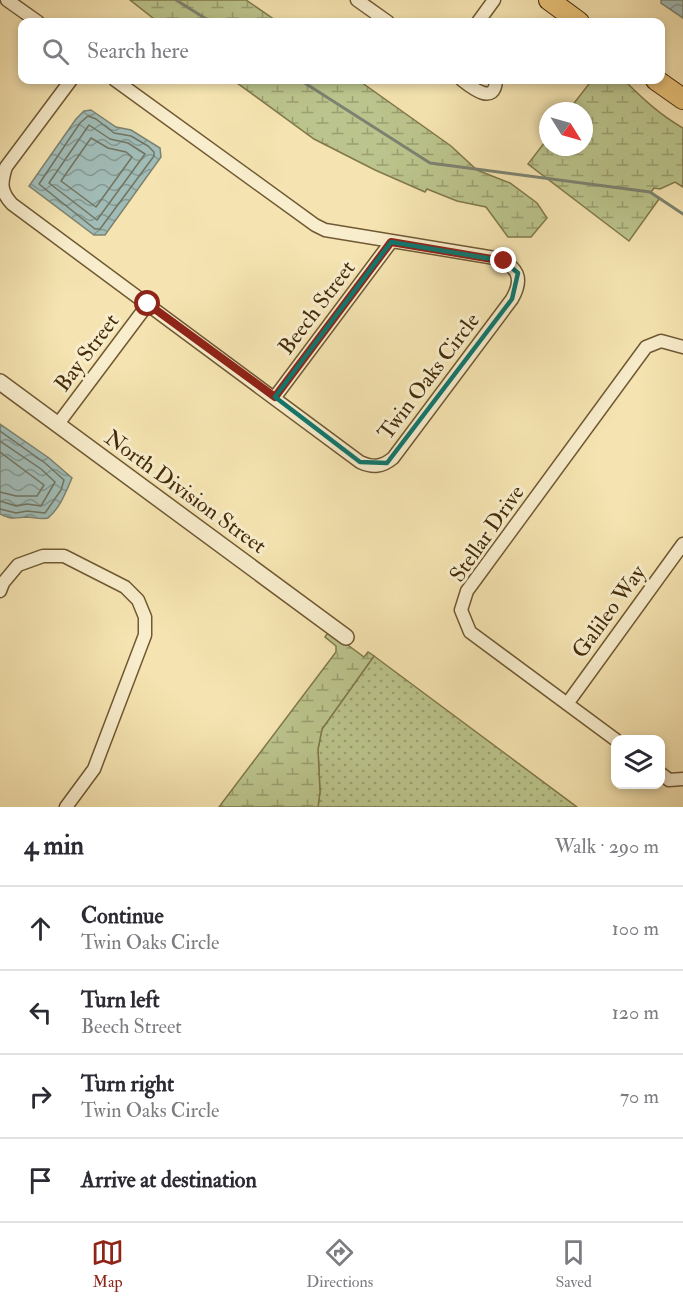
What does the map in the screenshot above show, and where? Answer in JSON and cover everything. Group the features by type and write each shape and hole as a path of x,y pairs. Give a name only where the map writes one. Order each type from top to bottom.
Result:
{"main road":[{"path":"549,0 574,18"},
{"path":"662,84 683,99"}],"street":[{"path":"357,0 382,18"},
{"path":"481,18 494,0"},
{"path":"12,2 33,18"},
{"name":"Twin Oaks Circle","path":"68,84 6,167 1,183 3,194 12,204 360,462 378,467 387,463 400,449 518,289 518,273 504,261 325,230 121,84"},
{"path":"467,84 477,92 485,94 491,91 496,84"},
{"name":"Beech Street","path":"275,397 391,242"},
{"name":"Bay Street","path":"58,424 148,304"},
{"name":"Stellar Drive","path":"611,737 470,632 461,610 467,591 646,347 661,342 683,347"},
{"name":"North Division Street","path":"0,382 346,637"},
{"name":"Galileo Way","path":"567,704 683,544"},
{"path":"0,591 3,583 18,565 43,556 64,556 125,587 138,600 145,618 145,635 94,769 66,807"},
{"path":"665,777 669,780 683,779"}],"highlighted area":[{"path":"391,242 504,261 518,273 512,299 387,463 360,462 275,397"}],"green space":[{"path":"130,0 246,0 272,18 153,18"},
{"path":"238,84 364,84 451,146 477,170 510,183 537,203 547,218 531,237 508,237 486,207 457,201 427,189 425,192 314,139"},
{"path":"589,84 628,84 652,106 683,128 683,187 675,182 660,189 654,188 651,192 659,199 629,241 528,164 539,150 539,156 593,156 593,102 575,102"},
{"path":"329,631 364,657 368,652 374,656 322,729 318,749 320,792 318,807 219,807 336,652 336,646 325,637"},
{"path":"374,656 577,807 318,807 320,792 318,749 322,729"}],"water":[{"path":"661,0 683,0 683,18 661,3"},
{"path":"91,110 116,127 131,130 160,148 161,157 105,235 94,235 29,186 76,119 84,111"},
{"path":"0,424 49,458 72,478 59,505 48,518 13,518 0,514"}],"waterway":[{"path":"176,0 205,18"},
{"path":"306,84 430,163 650,192 683,214"}],"route":[{"path":"148,304 275,397 391,242 504,261"}]}
